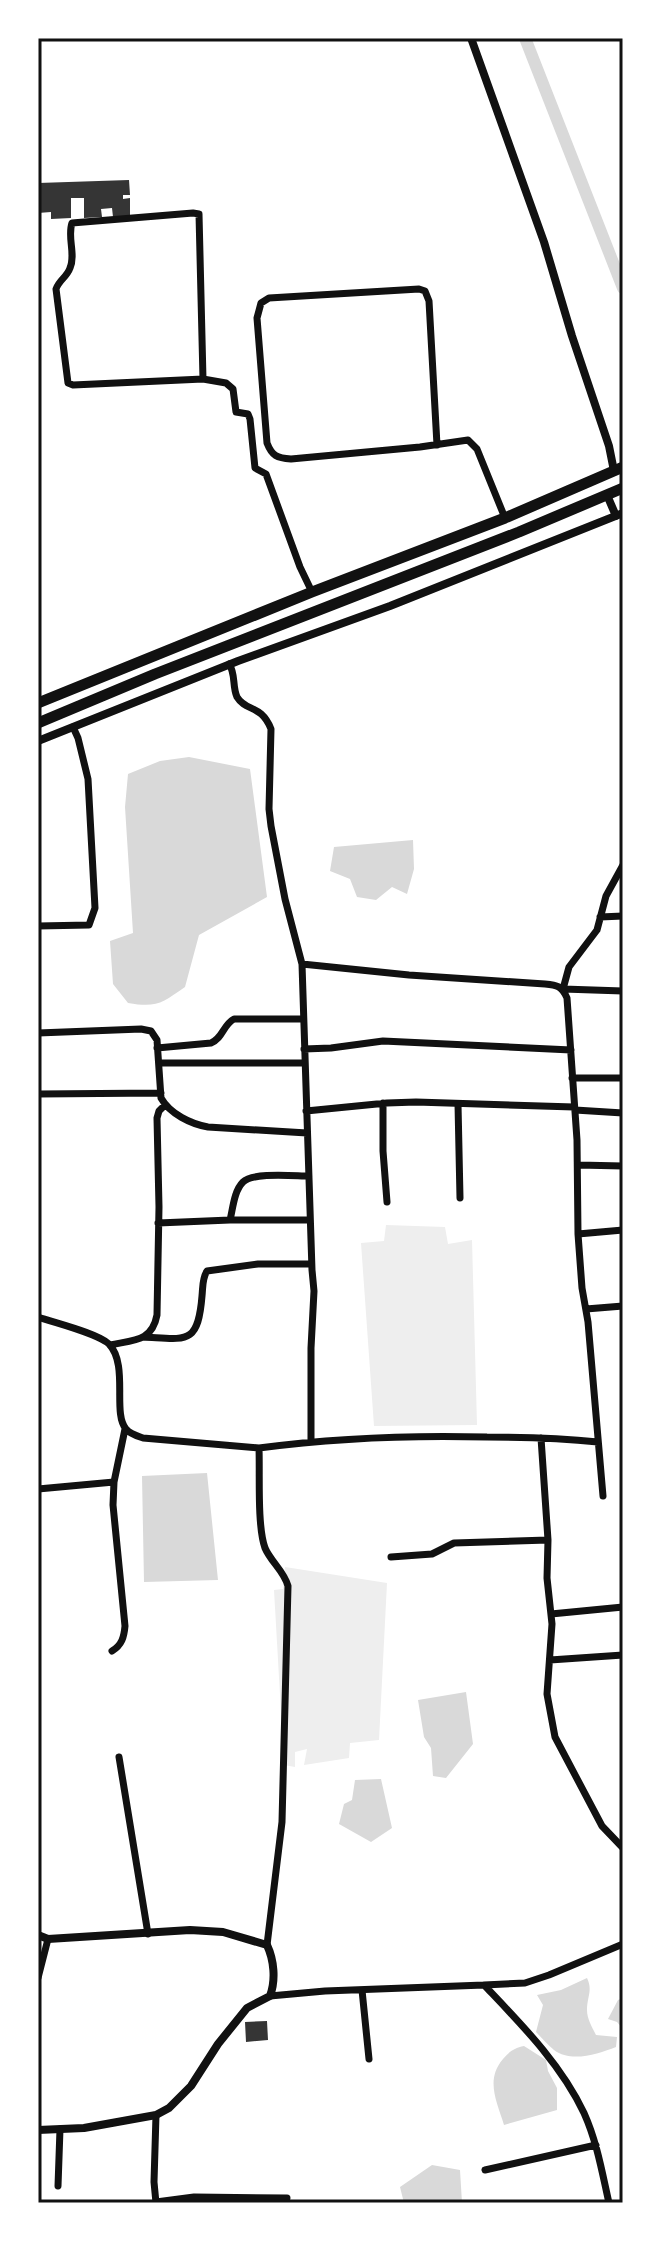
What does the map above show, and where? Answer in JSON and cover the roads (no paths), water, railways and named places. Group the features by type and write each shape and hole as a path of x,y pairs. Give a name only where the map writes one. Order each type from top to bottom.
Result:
{"highway":[{"path":"38,703 505,518 619,469"},
{"path":"38,723 623,488"}],"street":[{"path":"471,38 544,242 572,336 619,469"},
{"path":"203,379 199,214 72,223 71,264 56,289 68,383 203,379 226,383 233,389 236,412 248,414 255,468 266,474 312,592"},
{"path":"437,445 429,301 425,291 269,298 261,303 257,318 267,443 271,453 277,458 291,459 437,445 468,440 474,444 505,518"},
{"path":"38,741 619,514 607,495"},
{"path":"229,664 233,670 236,695 242,703 267,717 271,729 271,826 302,964 314,1291 311,1441"},
{"path":"155,674 162,692"},
{"path":"38,926 89,925 95,908 88,779 73,727"},
{"path":"603,1496 582,1288 571,1050 567,998 563,989 569,967 597,930 606,896 623,865"},
{"path":"600,917 623,916"},
{"path":"302,964 557,985 563,989 623,991"},
{"path":"157,1048 211,1043 218,1040 228,1022 234,1019 303,1019"},
{"path":"38,1033 151,1031 157,1048 161,1098 165,1105 195,1124 208,1127 307,1133"},
{"path":"304,1049 383,1041 571,1050"},
{"path":"159,1063 304,1063"},
{"path":"572,1078 623,1078"},
{"path":"38,1094 161,1093"},
{"path":"306,1111 383,1103 623,1113"},
{"path":"383,1103 387,1202"},
{"path":"458,1104 460,1198"},
{"path":"110,1345 148,1334 154,1327 157,1315 157,1118 165,1105"},
{"path":"578,1165 623,1166"},
{"path":"230,1220 240,1186 248,1178 309,1176"},
{"path":"158,1223 310,1220"},
{"path":"578,1234 623,1230"},
{"path":"142,1337 182,1338 195,1332 207,1271 258,1264 311,1264"},
{"path":"586,1309 623,1306"},
{"path":"38,1317 97,1337 110,1345 121,1383 122,1422 125,1429 143,1438 259,1448 311,1441 427,1435 598,1442"},
{"path":"112,1651 124,1637 125,1626 115,1527 114,1482 125,1429"},
{"path":"541,1438 551,1614 547,1694 555,1737 602,1826 623,1848"},
{"path":"259,1448 261,1533 266,1549 283,1572 288,1586 282,1822 267,1945 272,1962 273,1987 270,1996"},
{"path":"38,1489 114,1482"},
{"path":"391,1557 432,1554 454,1543 548,1540"},
{"path":"551,1614 623,1607"},
{"path":"550,1660 623,1655"},
{"path":"119,1757 148,1934"},
{"path":"38,1935 48,1939 190,1930 223,1932 267,1945"},
{"path":"38,1978 48,1939"},
{"path":"38,2130 84,2128 156,2115 169,2108 191,2086 218,2044 247,2008 270,1996 525,1983 623,1944"},
{"path":"484,1985 526,2029 560,2072 583,2111 596,2145 609,2203"},
{"path":"362,1990 369,2059"},
{"path":"156,2115 156,2202 208,2197 287,2198"},
{"path":"58,2186 60,2129"},
{"path":"485,2170 596,2145"}],"waterway":[{"path":"525,38 623,288"}]}
